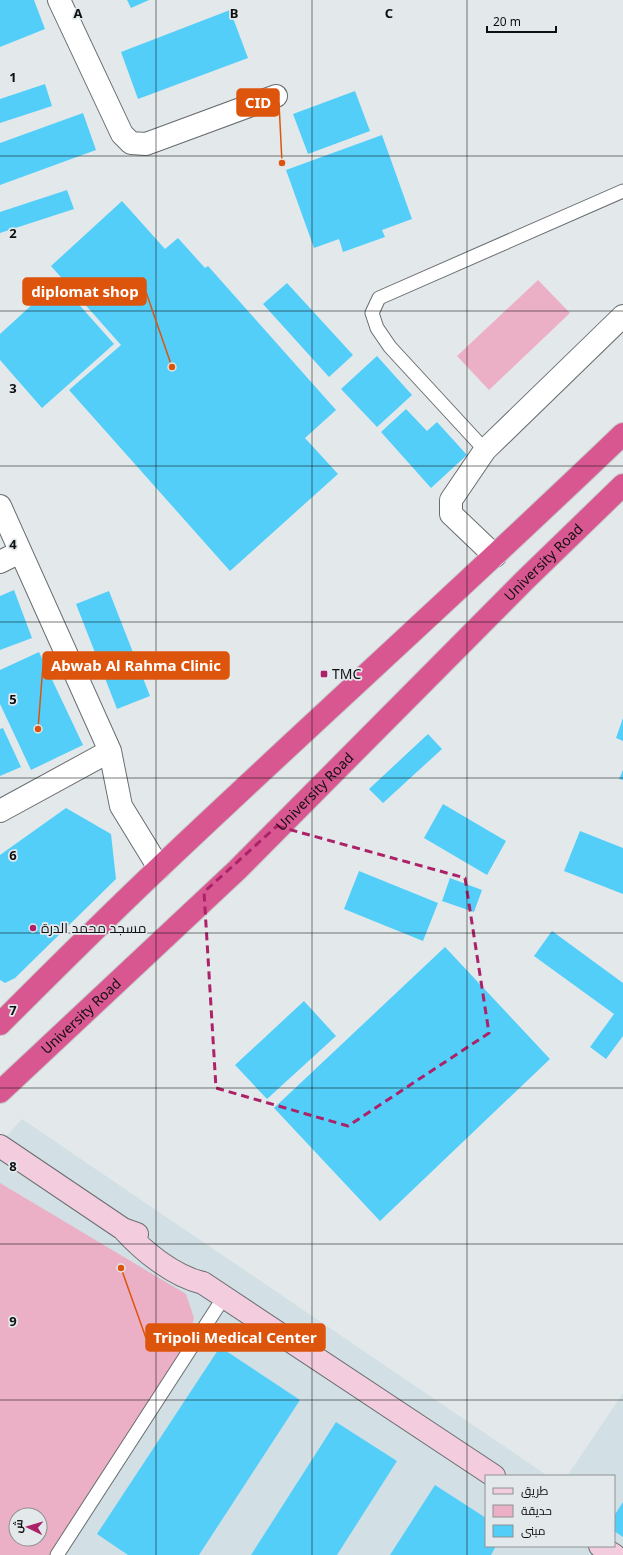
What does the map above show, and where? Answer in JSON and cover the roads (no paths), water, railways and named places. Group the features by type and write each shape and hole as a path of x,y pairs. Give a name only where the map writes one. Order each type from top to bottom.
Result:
{"highway":[{"path":"0,1024 159,868 433,611 495,556 623,434"},
{"name":"University Road","path":"0,1092 237,870 525,580 623,485"}],"street":[{"path":"59,0 122,134 131,143 146,144 276,96"},
{"path":"495,556 451,514 451,500 485,450 623,316"},
{"path":"0,506 110,751 121,806 159,868"},
{"path":"0,562 20,552"},
{"path":"0,811 110,751"},
{"path":"0,1146 123,1229 135,1242 170,1268 188,1280 203,1283 492,1475"},
{"path":"602,1547 614,1555"}],"lane":[{"path":"485,450 390,347 377,328 372,313 379,298 623,191"},
{"path":"57,1555 224,1297"}],"place":[{"name":"CID","path":"282,163"},
{"name":"diplomat shop","path":"172,367"},
{"name":"TMC","path":"324,674"},
{"name":"Abwab Al Rahma Clinic","path":"38,729"},
{"name":"مسجد محمد الدرة","path":"33,928"},
{"name":"Tripoli Medical Center","path":"121,1268"}]}
